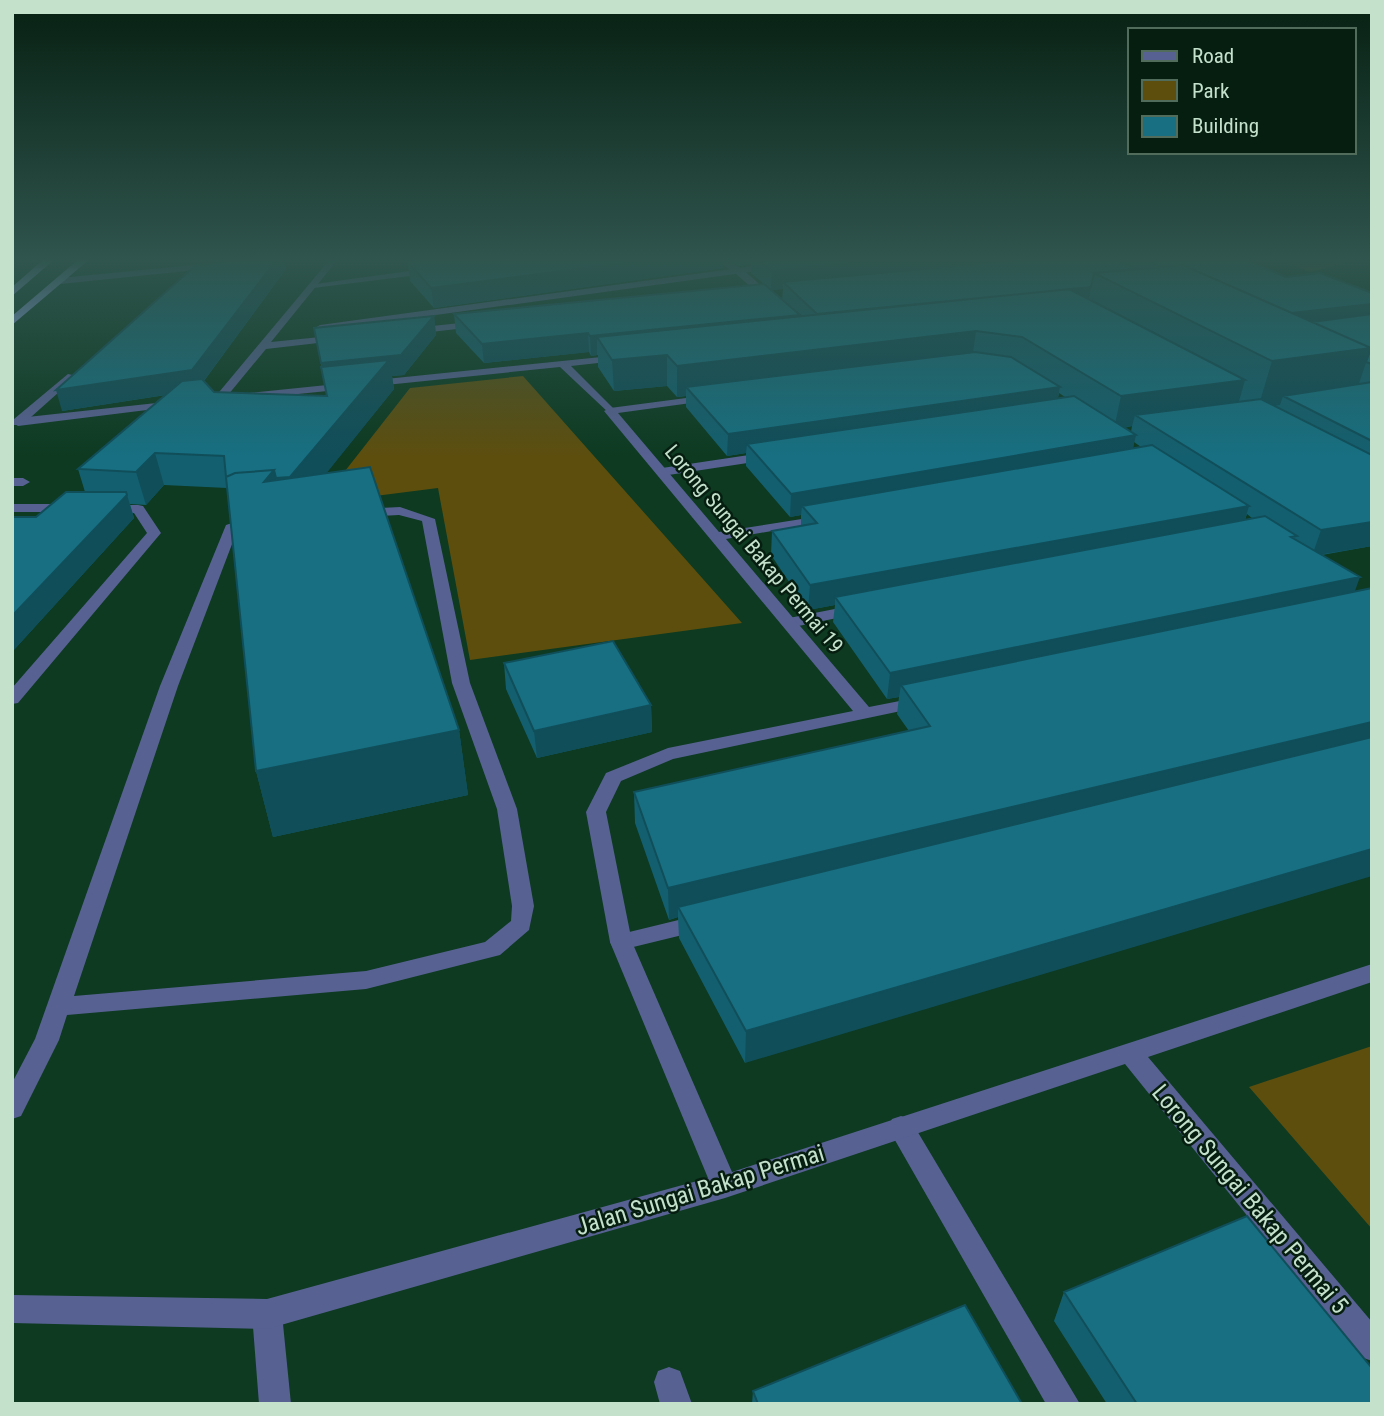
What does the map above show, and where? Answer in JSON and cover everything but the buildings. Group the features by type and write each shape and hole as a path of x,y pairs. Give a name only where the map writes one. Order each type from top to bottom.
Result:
{"street":[{"path":"219,399 281,324"},
{"path":"272,335 352,324"},
{"path":"399,332 483,324"},
{"path":"263,346 358,337"},
{"path":"206,401 632,357"},
{"name":"Lorong Sungai Bakap Permai 19","path":"563,364 610,411 865,714"},
{"path":"80,370 18,422 192,402"},
{"path":"610,411 717,397"},
{"path":"662,472 785,454"},
{"path":"12,508 138,509 154,533 12,699"},
{"path":"58,1007 366,980 492,949 521,924 523,906 507,809 461,683 428,519 400,511 341,514"},
{"path":"716,537 838,516"},
{"path":"12,1108 47,1040 169,686 231,528 244,521 272,519"},
{"path":"789,623 869,608"},
{"path":"725,1186 621,942 596,812 613,777 668,754 932,700"},
{"path":"621,942 715,919"},
{"name":"Jalan Sungai Bakap Permai","path":"12,1309 267,1314 725,1186 1372,973"},
{"name":"Lorong Sungai Bakap Permai 5","path":"1129,1052 1372,1346"},
{"path":"901,1127 1064,1404"},
{"path":"267,1314 275,1404"}],"green space":[{"path":"523,376 742,623 470,660 438,488 320,503 410,388"},
{"path":"1372,1046 1372,1229 1249,1087"}]}
